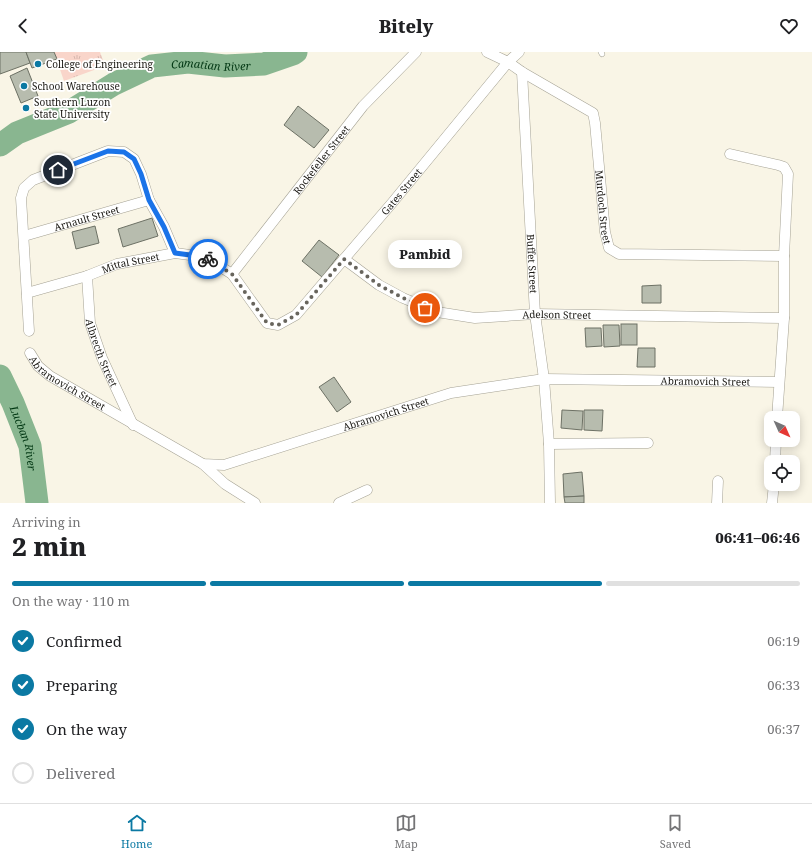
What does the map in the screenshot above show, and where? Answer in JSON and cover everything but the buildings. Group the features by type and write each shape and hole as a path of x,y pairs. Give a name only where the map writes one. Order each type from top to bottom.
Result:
{"street":[{"name":"Rockefeller Street","path":"232,274 363,106 416,52"},
{"name":"Murdoch Street","path":"487,52 508,62 522,72 592,113 595,123 605,232 609,248 620,254 784,256"},
{"name":"Gates Street","path":"278,325 296,315 392,203 508,62 519,52"},
{"name":"Buffet Street","path":"522,72 535,314 544,379 549,444 550,503"},
{"path":"29,331 21,198 24,188 33,180 108,151 124,152 134,159 141,174 149,200 164,227 175,253"},
{"path":"730,154 784,167 788,174 784,256 784,318 777,411"},
{"name":"Arnault Street","path":"24,236 149,200"},
{"name":"Mittal Street","path":"27,293 87,276 118,264 175,253 205,257 232,274 267,323 278,325"},
{"name":"Adelson Street","path":"344,259 379,285 403,298 437,312 475,318 535,314 784,318"},
{"name":"Albrecth Street","path":"87,276 90,323 102,358 133,425"},
{"name":"Abramovich Street","path":"30,353 38,366 50,376 133,425 203,464 224,465 452,393 544,379 779,382"},
{"path":"549,444 648,443"},
{"path":"203,464 225,484 254,503"},
{"path":"717,503 718,481"},
{"path":"338,503 367,490"},
{"path":"772,503 773,491"}],"green space":[{"path":"54,52 100,52 105,66 64,81"}],"waterway":[{"name":"Camatian River","path":"0,145 17,133 69,112 114,84 152,66 188,62 225,66 264,64 296,52"},
{"name":"Lucban River","path":"0,376 13,403 30,446 37,503"}],"way so far":[{"path":"208,259 232,274 267,323 278,325 296,315 344,259 379,285 425,308"}],"place":[{"name":"College of Engineering","path":"38,64"},
{"name":"School Warehouse","path":"24,86"},
{"name":"Southern Luzon State University","path":"26,108"},
{"name":"Pambid","path":"425,308"}],"route":[{"path":"58,170 108,151 124,152 134,159 141,174 149,200 164,227 175,253 205,257 208,259"}]}
